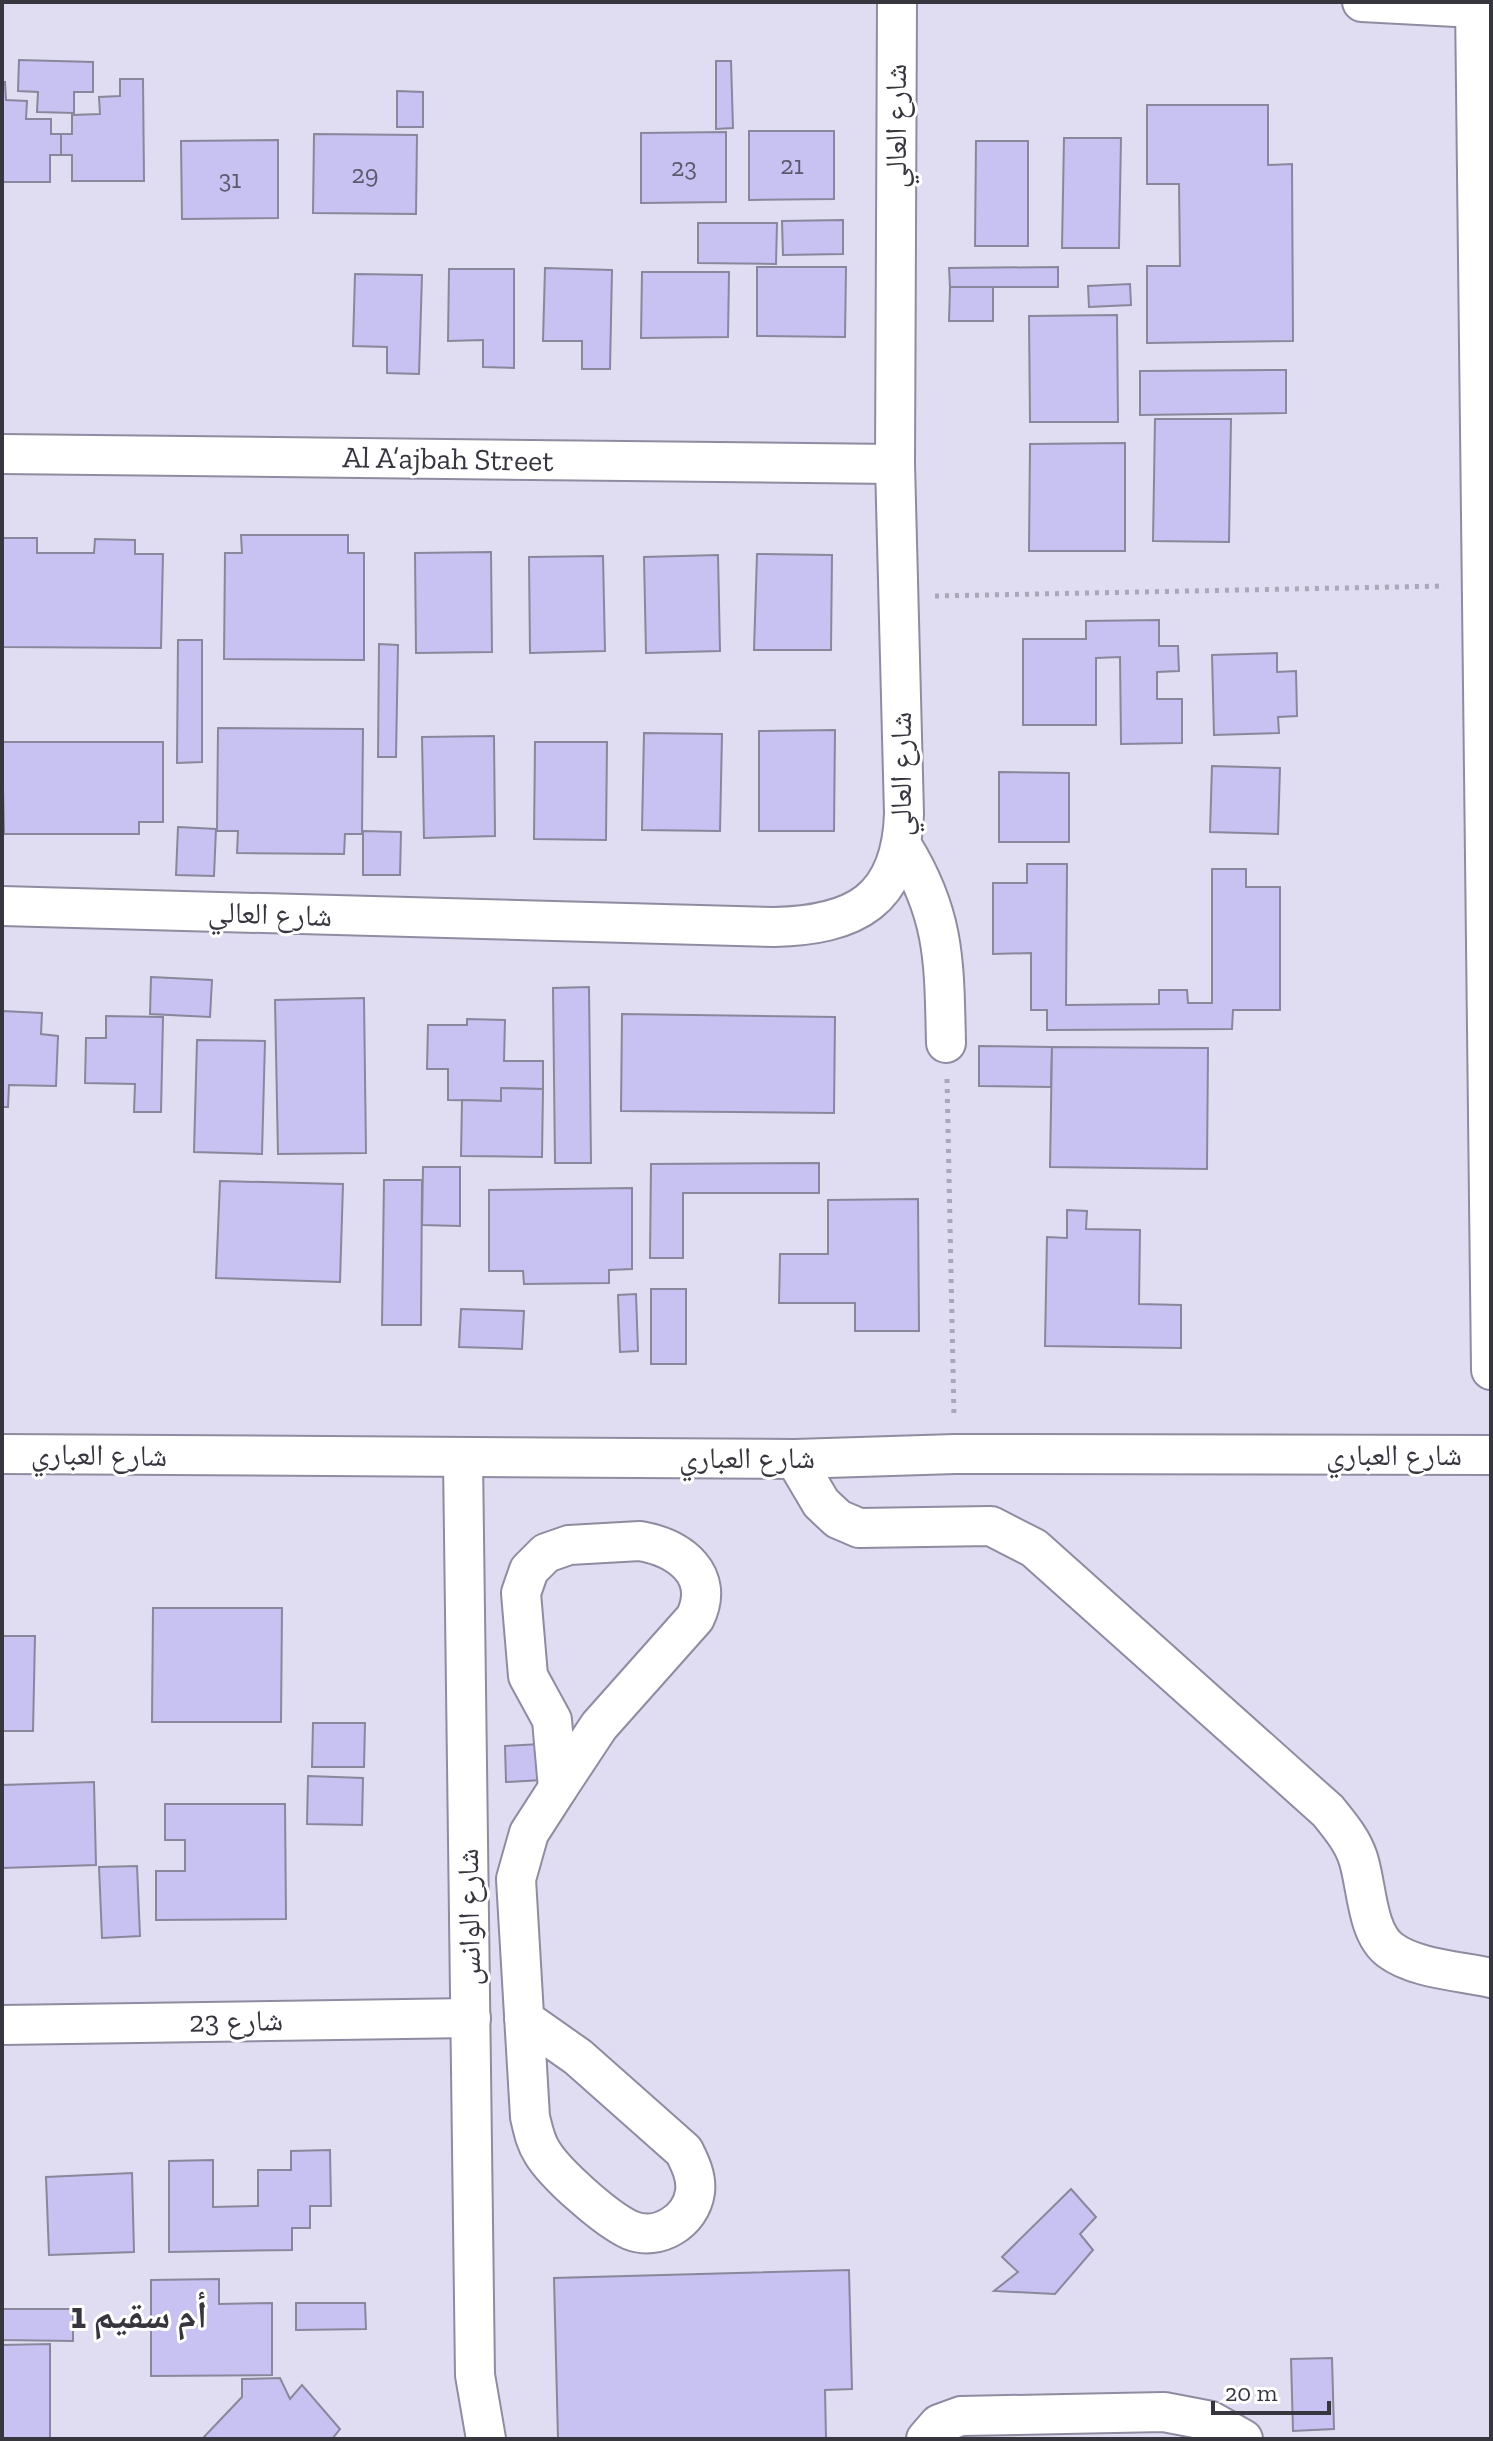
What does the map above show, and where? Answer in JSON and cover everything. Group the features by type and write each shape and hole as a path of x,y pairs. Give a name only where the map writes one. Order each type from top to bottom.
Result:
{"street":[{"name":"شارع العالي","path":"2,906 816,926 848,916 882,890 903,847 895,464 897,2"},
{"path":"1362,2 1475,5 1491,1370"},
{"name":"Al A’ajbah Street","path":"2,454 895,464"},
{"path":"903,847 934,907 942,940 946,1043"},
{"name":"شارع العباري","path":"2,1454 463,1459 795,1459 955,1454 1491,1455"},
{"name":"شارع الوانس","path":"463,1459 475,2375 466,2439"},
{"path":"795,1459 821,1503 838,1519 859,1528 991,1526 1034,1548 1328,1811 1345,1831 1357,1856 1377,1934 1388,1949 1405,1958 1491,1978"},
{"path":"524,2019 578,2057 684,2151 693,2170 695,2191 688,2211 673,2226 653,2233 632,2231 614,2220 554,2167 534,2135 529,2096 516,1919 520,1856 529,1833 599,1726 695,1618 702,1603 703,1587 697,1572 658,1544 640,1541 569,1545 546,1553 529,1570 521,1593 528,1676 552,1720 558,1788"},
{"path":"552,1720 599,1726"},
{"path":"469,1922 516,1919"},
{"name":"شارع 23","path":"2,2025 471,2018"},
{"path":"529,2096 578,2057"},
{"name":"شارع الوانس","path":"475,2375 486,2439"},
{"path":"926,2439 939,2424 961,2416 1164,2412 1211,2421 1243,2439"}],"path":[{"path":"898,597 1482,585"},
{"path":"946,1043 955,1454"}],"building":[{"path":"19,60 93,62 93,92 74,92 74,113 37,112 38,92 18,91"},
{"path":"716,61 731,61 733,128 716,129"},
{"path":"120,79 143,79 144,181 72,181 72,155 61,155 61,134 72,134 72,115 100,114 99,97 120,96"},
{"path":"2,82 5,82 6,100 27,101 26,119 51,119 51,134 61,134 61,155 50,155 50,182 2,182"},
{"path":"397,91 423,92 423,127 397,127"},
{"path":"1147,105 1268,105 1268,165 1292,164 1293,341 1147,343 1147,266 1180,266 1179,184 1147,184"},
{"path":"749,131 834,131 834,199 749,200"},
{"path":"726,132 726,202 641,203 641,133"},
{"path":"314,134 417,135 416,214 313,213"},
{"path":"1064,138 1121,138 1119,248 1062,248"},
{"path":"278,140 278,218 182,219 181,141"},
{"path":"976,141 1028,141 1028,246 975,246"},
{"path":"843,220 843,254 783,255 782,221"},
{"path":"698,223 777,223 776,264 698,263"},
{"path":"757,267 846,267 845,337 757,336"},
{"path":"1058,267 1058,287 950,287 949,268"},
{"path":"545,268 612,270 610,369 582,369 582,341 543,341"},
{"path":"449,269 514,269 514,368 483,367 483,340 448,341"},
{"path":"642,272 729,272 728,337 641,338"},
{"path":"355,274 422,275 419,374 387,373 387,347 353,346"},
{"path":"1130,284 1131,305 1089,307 1088,286"},
{"path":"950,287 993,287 993,321 949,321"},
{"path":"1117,315 1118,422 1030,422 1029,316"},
{"path":"1286,370 1286,413 1140,415 1140,371"},
{"path":"1155,419 1231,419 1229,542 1153,541"},
{"path":"1125,443 1125,551 1029,551 1030,444"},
{"path":"241,535 348,535 348,553 364,553 364,660 224,659 225,553 242,553"},
{"path":"2,538 37,538 37,553 94,553 95,539 135,540 135,554 163,554 161,648 2,647"},
{"path":"491,552 492,652 416,653 415,553"},
{"path":"757,554 832,555 831,650 754,650"},
{"path":"718,555 720,651 646,653 644,557"},
{"path":"603,556 605,651 530,653 529,557"},
{"path":"1159,620 1159,646 1178,646 1179,671 1157,672 1157,699 1182,699 1182,743 1121,744 1120,657 1096,658 1096,725 1023,725 1023,639 1086,639 1086,621"},
{"path":"178,640 202,640 202,762 177,763"},
{"path":"379,644 398,645 396,757 378,757"},
{"path":"1277,653 1277,672 1296,671 1297,716 1278,717 1279,733 1214,735 1212,655"},
{"path":"218,728 363,729 362,834 345,834 344,854 237,853 238,831 217,831"},
{"path":"835,730 834,831 759,831 759,731"},
{"path":"644,733 722,734 720,831 642,830"},
{"path":"494,736 495,836 424,838 422,737"},
{"path":"2,742 163,742 163,822 139,822 139,834 4,834"},
{"path":"535,742 607,742 606,840 534,839"},
{"path":"1212,766 1280,768 1278,834 1210,832"},
{"path":"999,772 1069,773 1069,842 999,842"},
{"path":"178,827 216,829 214,876 176,875"},
{"path":"363,831 401,832 400,875 363,875"},
{"path":"1027,864 1067,864 1066,1005 1159,1004 1159,990 1187,990 1188,1003 1212,1003 1212,869 1246,869 1246,887 1280,887 1280,1010 1233,1010 1232,1029 1047,1030 1047,1010 1031,1010 1031,953 993,954 993,883 1027,883"},
{"path":"151,977 212,980 210,1017 150,1014"},
{"path":"589,987 591,1163 555,1163 553,988"},
{"path":"364,998 366,1153 278,1154 275,1000"},
{"path":"2,1011 42,1013 41,1034 58,1036 56,1086 9,1085 8,1107 2,1107"},
{"path":"622,1014 835,1017 834,1113 621,1111"},
{"path":"106,1016 163,1017 161,1112 134,1112 135,1084 85,1083 86,1038 106,1038"},
{"path":"467,1019 505,1020 504,1061 543,1061 543,1089 501,1088 501,1101 448,1100 448,1069 427,1069 428,1025 467,1025"},
{"path":"197,1040 265,1041 262,1154 194,1152"},
{"path":"979,1046 1052,1047 1051,1087 979,1086"},
{"path":"1052,1047 1208,1048 1207,1169 1050,1167"},
{"path":"501,1088 543,1089 542,1157 461,1156 462,1100 501,1101"},
{"path":"819,1163 819,1193 683,1193 683,1258 650,1258 651,1164"},
{"path":"423,1167 460,1167 460,1226 422,1225"},
{"path":"384,1180 422,1180 421,1325 382,1325"},
{"path":"220,1181 343,1184 340,1282 216,1278"},
{"path":"632,1188 632,1269 609,1270 609,1283 524,1284 523,1271 489,1271 489,1190"},
{"path":"918,1199 919,1331 855,1331 855,1303 779,1303 780,1254 828,1254 828,1200"},
{"path":"1067,1210 1087,1211 1086,1229 1140,1230 1139,1304 1181,1305 1181,1348 1045,1346 1047,1237 1067,1238"},
{"path":"651,1289 686,1289 686,1364 651,1364"},
{"path":"636,1294 638,1351 620,1352 618,1295"},
{"path":"461,1309 524,1311 522,1349 459,1347"},
{"path":"153,1608 282,1608 281,1722 152,1722"},
{"path":"2,1636 35,1636 33,1731 2,1731"},
{"path":"313,1723 365,1723 364,1767 312,1767"},
{"path":"541,1744 542,1780 506,1782 505,1746"},
{"path":"308,1776 363,1778 362,1825 307,1824"},
{"path":"94,1782 96,1865 2,1868 2,1785"},
{"path":"165,1804 285,1804 286,1919 156,1920 156,1871 185,1871 185,1840 165,1840"},
{"path":"137,1866 140,1936 102,1938 99,1867"},
{"path":"330,2150 331,2206 310,2206 310,2228 292,2228 292,2250 169,2252 169,2161 213,2160 213,2207 258,2206 258,2170 291,2170 291,2151"},
{"path":"132,2173 134,2252 49,2255 46,2177"},
{"path":"1071,2189 1096,2217 1080,2234 1093,2250 1055,2294 994,2291 1018,2272 1002,2257"},
{"path":"849,2270 852,2389 825,2390 826,2439 558,2439 554,2278"},
{"path":"219,2279 219,2304 272,2303 272,2375 151,2376 151,2280"},
{"path":"296,2303 365,2303 366,2329 296,2330"},
{"path":"2,2309 73,2309 73,2341 2,2340"},
{"path":"50,2344 50,2439 2,2439 2,2345"},
{"path":"1332,2358 1334,2429 1293,2431 1291,2359"},
{"path":"280,2378 290,2399 302,2385 340,2429 332,2439 202,2439 242,2397 242,2379"}],"district":[{"name":"أم سقيم 1","path":"139,2315"}]}
